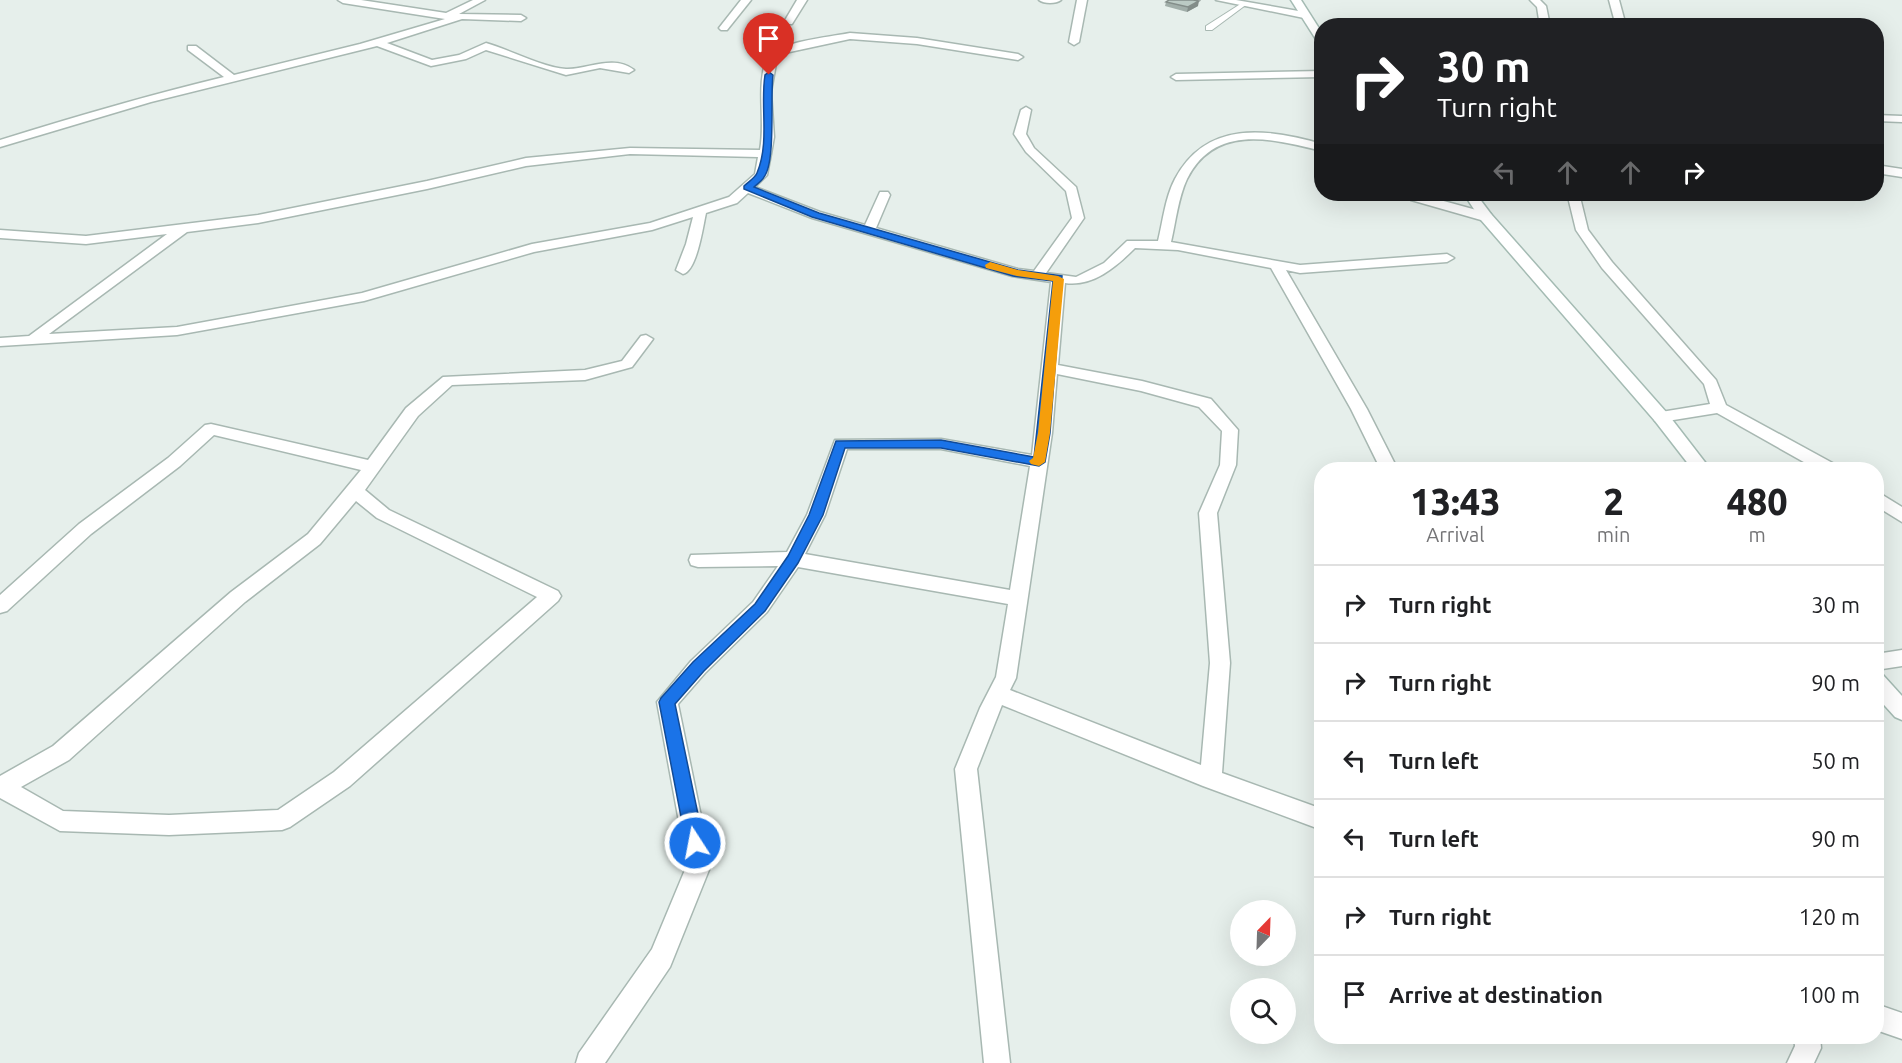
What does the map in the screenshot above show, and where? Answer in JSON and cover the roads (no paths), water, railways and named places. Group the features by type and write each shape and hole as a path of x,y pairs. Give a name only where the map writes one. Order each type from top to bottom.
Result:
{"street":[{"path":"343,0 446,16 521,18"},
{"path":"446,16 480,0"},
{"path":"724,28 746,0"},
{"path":"789,22 802,0"},
{"path":"1044,0 1056,0"},
{"path":"1074,42 1082,0"},
{"path":"1221,0 1304,15"},
{"path":"1296,0 1314,29"},
{"path":"1535,0 1542,6 1544,18"},
{"path":"1614,0 1619,18"},
{"path":"0,144 66,123 232,78 406,36 462,16"},
{"path":"0,354 6,341 177,331 364,297 532,248 652,226 733,200 761,175 768,137 766,92 772,57 782,51 850,36 917,41 1018,57"},
{"path":"379,43 431,63 462,57 486,46 566,72 600,65 628,70"},
{"path":"192,48 232,78"},
{"path":"1176,77 1314,74"},
{"path":"1026,110 1020,134 1030,150 1072,189 1078,218 1037,276"},
{"path":"1884,118 1902,119"},
{"path":"1164,246 1181,180 1194,156 1224,138 1252,135 1298,140 1314,145"},
{"path":"0,234 86,240 258,219 427,185 526,162 630,151 765,154"},
{"path":"1884,170 1902,173"},
{"path":"747,188 816,215 1017,273 1058,279 1078,281 1109,266 1132,244 1178,246 1300,269 1447,258"},
{"path":"869,230 884,195"},
{"path":"1429,201 1486,217"},
{"path":"1475,201 1486,217 1661,417 1697,462"},
{"path":"1575,201 1582,230 1607,265 1711,382 1719,408"},
{"path":"683,270 693,244 700,212"},
{"path":"34,339 182,229"},
{"path":"1276,265 1359,409 1386,462"},
{"path":"997,1063 966,769 997,694 1006,678 1039,462 1058,279"},
{"path":"1,787 61,753 238,597 314,539 355,491 412,412 448,380 585,375 627,364 646,339"},
{"path":"1050,368 1142,386 1205,403 1230,430 1228,465 1208,513 1220,663 1211,779"},
{"path":"1661,417 1719,408 1817,462"},
{"path":"0,606 84,529 174,462 211,429 373,466"},
{"path":"590,1063 661,958 699,865 667,702 698,667 760,608 793,559 816,515 841,444 941,444 1039,462"},
{"path":"1,787 60,821 169,825 282,820 342,778 551,597 383,514 355,491"},
{"path":"1884,503 1902,516"},
{"path":"698,560 793,559 1018,599"},
{"path":"1884,661 1902,658"},
{"path":"1884,690 1902,711"},
{"path":"997,694 1211,779 1314,817"},
{"path":"1884,1020 1902,1026"},
{"path":"1800,1063 1808,1048 1808,1044"}],"lane":[{"path":"1209,28 1244,4"}]}
